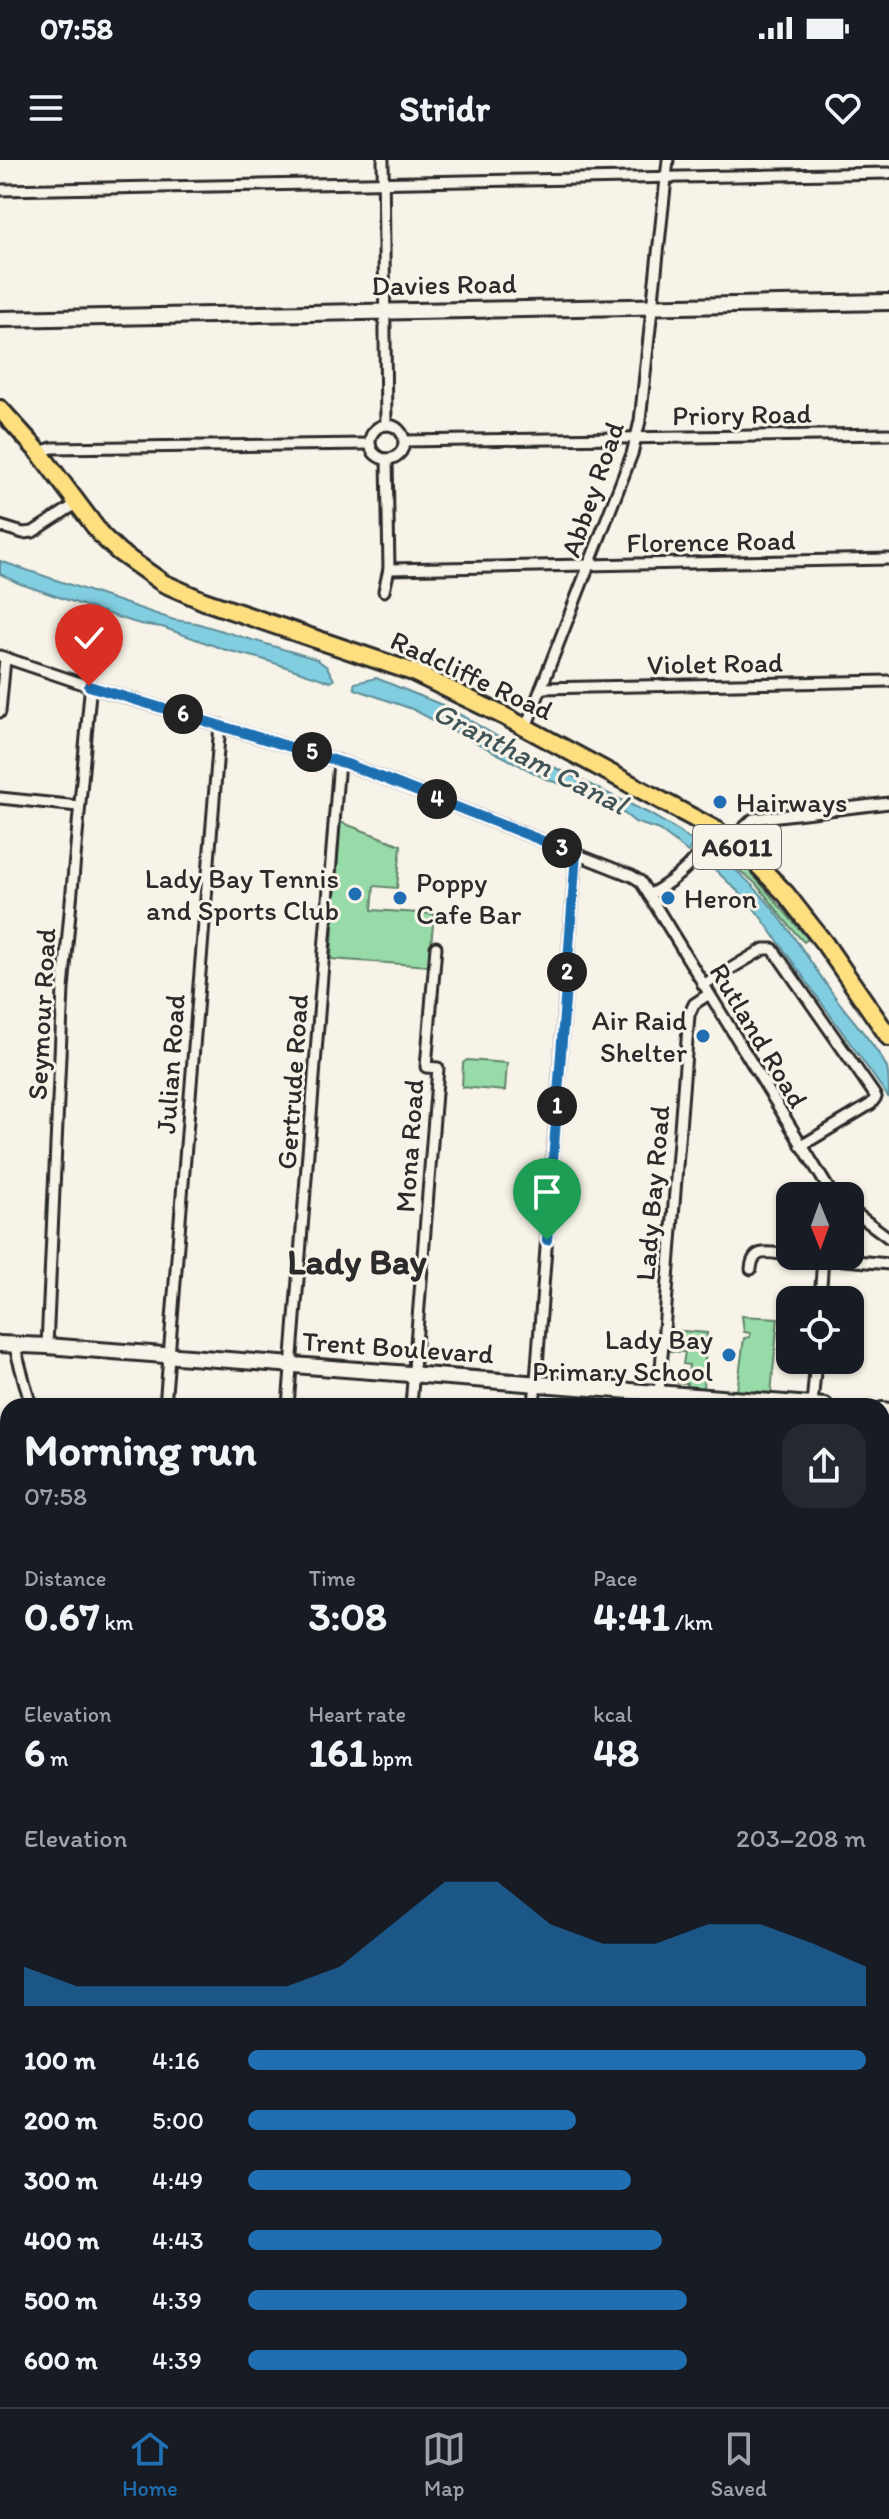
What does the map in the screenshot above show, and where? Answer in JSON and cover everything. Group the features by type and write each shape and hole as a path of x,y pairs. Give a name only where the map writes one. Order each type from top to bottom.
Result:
{"highway":[{"name":"Radcliffe Road","path":"1,410 39,452 92,525 119,552 163,583 204,601 413,672 526,727 716,830 786,894 833,955 889,1037"}],"street":[{"path":"383,160 386,425"},
{"name":"Abbey Road","path":"526,727 636,438 668,160"},
{"path":"0,190 889,173"},
{"name":"Davies Road","path":"0,319 889,302"},
{"path":"386,425 399,429 404,441 397,456 387,459 377,457 369,444 374,431 386,425"},
{"name":"Priory Road","path":"404,441 889,434"},
{"path":"39,452 52,448 369,444"},
{"path":"384,591 389,569 387,459"},
{"path":"0,526 23,533 33,532 76,504"},
{"name":"Florence Road","path":"389,569 889,559"},
{"path":"0,712 2,658"},
{"name":"Rutland Road","path":"2,658 339,761 640,881 824,1182"},
{"name":"Violet Road","path":"541,688 889,681"},
{"name":"Seymour Road","path":"47,1346 63,989 90,693 95,688"},
{"name":"Julian Road","path":"166,1398 220,725"},
{"name":"Gertrude Road","path":"289,1398 339,761"},
{"path":"0,798 78,806"},
{"path":"730,841 753,819 889,803"},
{"path":"649,895 681,875 716,830"},
{"path":"535,1398 576,854"},
{"name":"Mona Road","path":"412,1398 438,1068 426,1067 436,947"},
{"path":"706,990 764,949 773,949 876,1097 871,1104 801,1146"},
{"name":"Lady Bay Road","path":"658,1398 689,1015 706,990"},
{"path":"864,1219 889,1238"},
{"path":"751,1269 755,1255 776,1254"},
{"path":"864,1262 889,1264"},
{"path":"7,1344 28,1398"},
{"name":"Trent Boulevard","path":"7,1344 536,1383 644,1398"},
{"path":"813,1398 815,1374"}],"green space":[{"name":"Lady Bay Tennis and Sports Club","path":"340,822 401,845 397,888 374,886 372,910 434,914 429,966 331,959"},
{"path":"713,852 747,868 808,939 804,942 750,879"},
{"path":"467,1060 507,1063 505,1091 462,1087 463,1063"},
{"path":"742,1316 776,1318 771,1394 737,1391 744,1338 750,1337 750,1333 744,1332"},
{"path":"671,1330 707,1333 703,1388 674,1382 674,1376 688,1377 689,1365 683,1364 685,1352 669,1351"}],"water":[{"path":"0,561 174,620 196,623 316,659 327,667 334,680 331,682 226,650 162,627 117,617 18,583 0,574"},
{"name":"Grantham Canal","path":"376,678 447,707 527,754 648,813 693,842 688,852 659,830 635,822 574,789 546,779 412,709 355,689 355,683"},
{"path":"712,854 750,883 781,919 883,1060 889,1079 889,1098 763,920 749,902 707,862"}],"place":[{"name":"Hairways","path":"720,802"},
{"name":"Lady Bay Tennis and Sports Club","path":"355,894"},
{"name":"Poppy Cafe Bar","path":"400,898"},
{"name":"Heron","path":"668,898"},
{"name":"Air Raid Shelter","path":"703,1036"},
{"name":"Lady Bay Primary School","path":"729,1355"}],"district":[{"name":"Lady Bay","path":"357,1261"}],"route":[{"path":"89,686 347,764 576,854 547,1240"}]}
